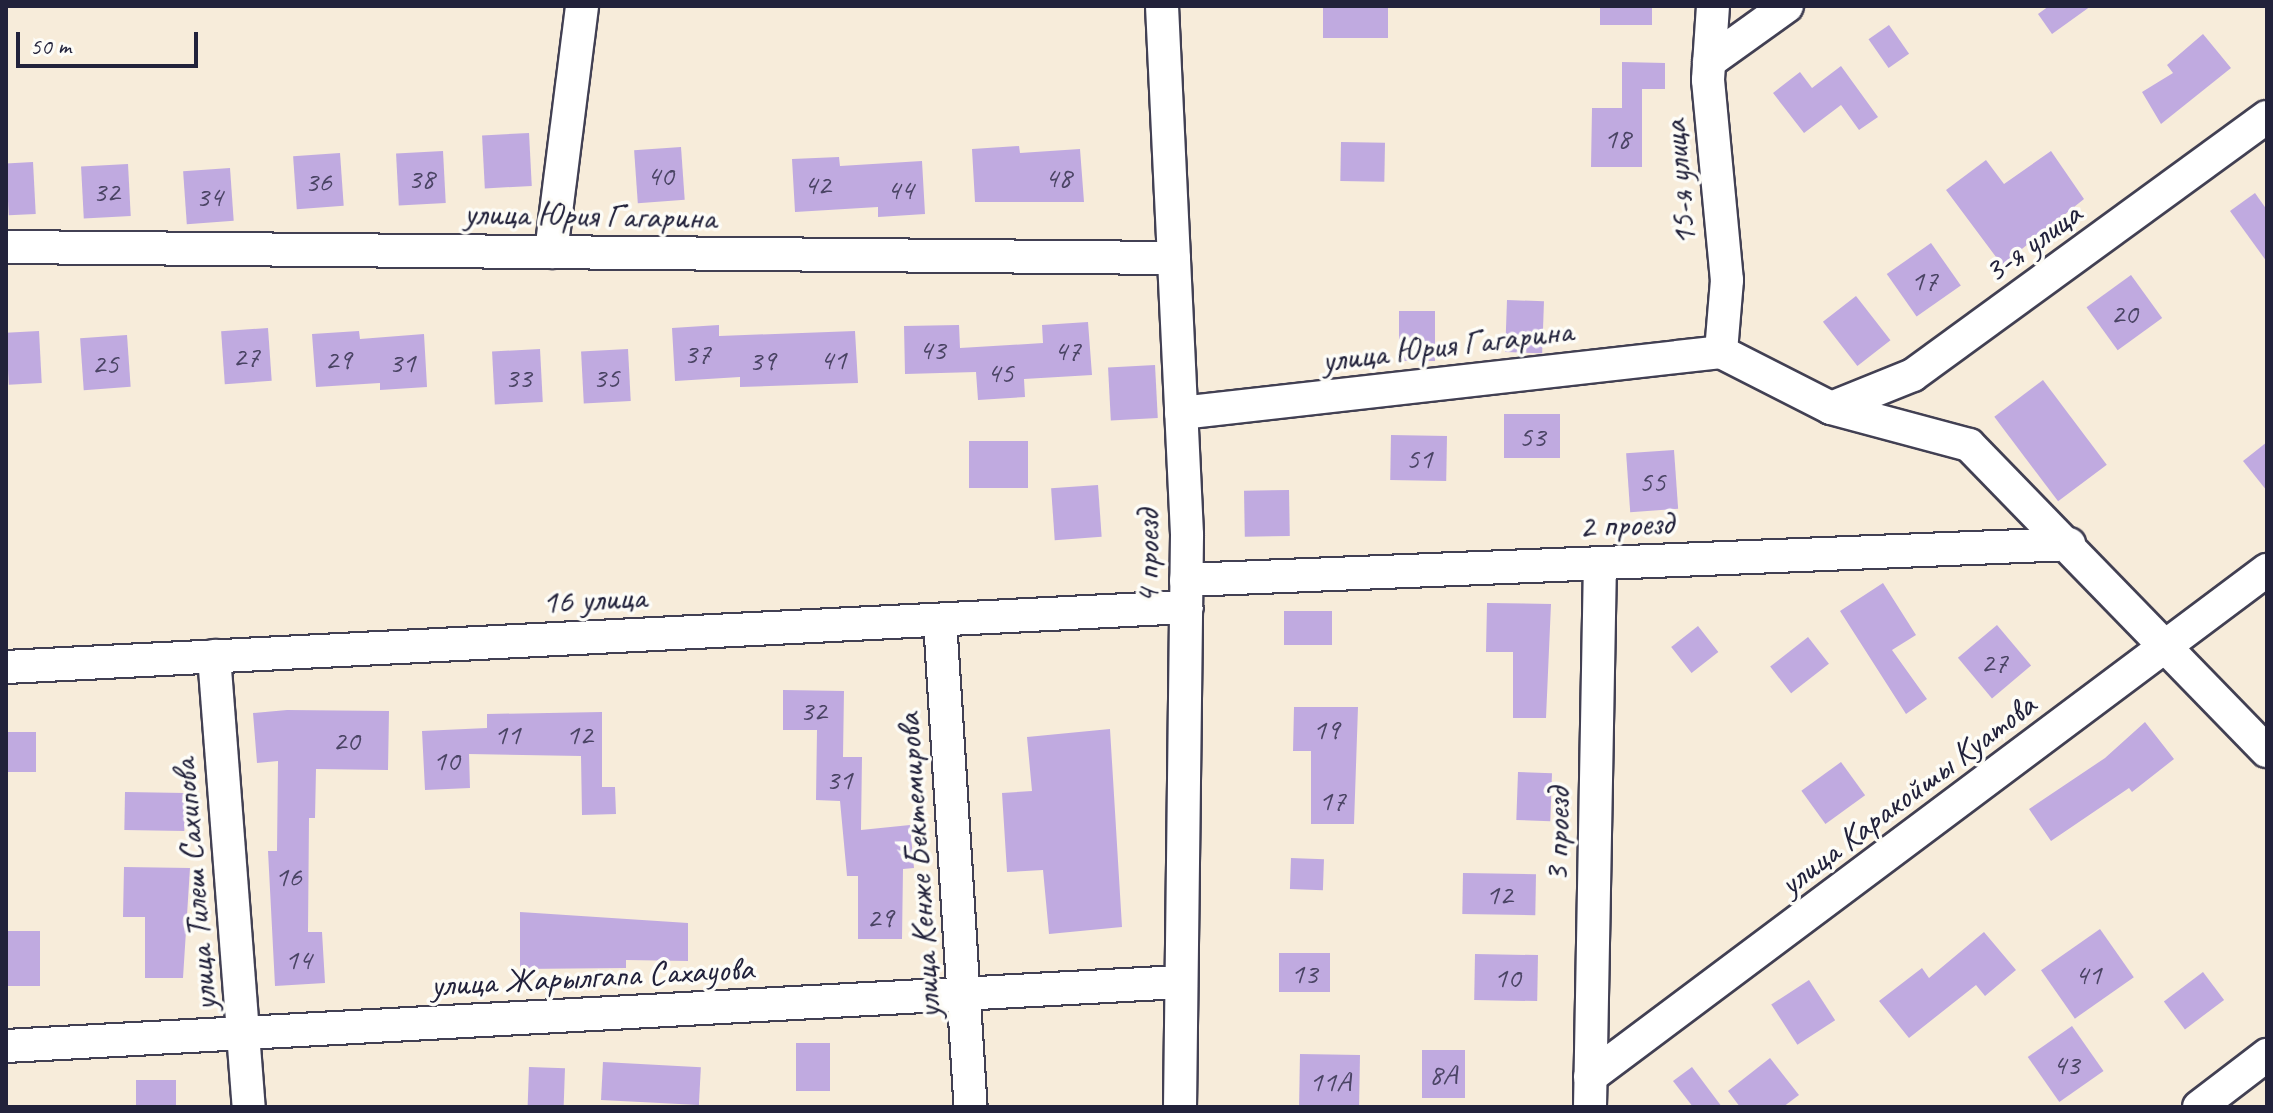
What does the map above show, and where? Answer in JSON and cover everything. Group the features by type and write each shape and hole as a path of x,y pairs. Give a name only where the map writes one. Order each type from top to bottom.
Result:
{"street":[{"path":"551,252 582,6"},
{"name":"4 проезд","path":"1162,6 1186,594 1180,1107"},
{"name":"15-я улица","path":"1713,6 1709,62 1727,280 1721,352"},
{"path":"1709,62 1787,6"},
{"name":"3-я улица","path":"1831,408 1913,375 2267,117"},
{"name":"улица Юрия Гагарина","path":"6,247 1174,258"},
{"path":"1721,352 1831,408 1969,445 2069,544 2267,751"},
{"name":"улица Юрия Гагарина","path":"1181,413 1721,352"},
{"name":"2 проезд","path":"1186,594 1600,563 2069,544"},
{"name":"3 проезд","path":"1590,1092 1600,563"},
{"name":"улица Каракойшы Куатова","path":"1590,1092 2267,570"},
{"name":"16 улица","path":"6,667 940,620 1186,594"},
{"name":"улица Кенже Бектемирова","path":"940,620 971,1107"},
{"name":"улица Тилеш Сахипова","path":"214,656 249,1107"},
{"name":"улица Жарылгапа Сахауова","path":"6,1046 1181,982"},
{"path":"2199,1107 2267,1055"}],"building":[{"path":"1323,6 1388,6 1388,38 1323,38"},
{"path":"1600,6 1652,6 1652,25 1600,25"},
{"path":"2049,6 2091,6 2052,34 2038,14"},
{"path":"1889,25 1909,54 1889,68 1869,39"},
{"path":"2203,34 2231,68 2161,124 2142,92 2173,73 2167,65"},
{"path":"1622,62 1665,63 1665,89 1642,89 1642,167 1591,167 1592,108 1622,108"},
{"path":"1841,66 1878,117 1859,130 1841,105 1804,133 1773,93 1800,72 1812,88"},
{"path":"529,133 532,186 485,188 482,135"},
{"path":"1341,142 1385,143 1384,182 1340,181"},
{"path":"1019,146 1020,153 1080,149 1084,202 975,202 972,149"},
{"path":"681,147 685,200 638,203 634,150"},
{"path":"443,151 446,203 399,205 396,153"},
{"path":"2051,151 2084,199 2002,265 1946,190 1986,160 2004,184"},
{"path":"340,153 344,206 297,209 293,156"},
{"path":"839,157 840,166 922,161 925,214 878,217 878,207 795,212 792,159"},
{"path":"33,162 36,214 9,215 6,163"},
{"path":"128,164 131,216 84,218 81,166"},
{"path":"230,168 234,221 187,224 183,171"},
{"path":"2255,193 2267,210 2267,262 2230,211"},
{"path":"1931,243 1961,286 1917,317 1887,274"},
{"path":"2131,275 2162,318 2118,350 2087,307"},
{"path":"1856,296 1890,340 1857,366 1823,322"},
{"path":"1507,300 1544,301 1542,353 1505,352"},
{"path":"1399,311 1435,311 1435,361 1399,361"},
{"path":"1088,322 1092,375 1024,379 1025,397 978,400 976,372 905,374 904,326 959,325 960,348 1043,343 1042,325"},
{"path":"719,325 719,336 855,331 858,383 740,387 740,377 675,381 672,328"},
{"path":"268,328 272,381 225,384 221,331"},
{"path":"39,331 42,383 9,385 6,333"},
{"path":"359,331 360,339 424,334 427,387 380,390 380,383 316,387 312,334"},
{"path":"127,335 131,387 84,390 80,338"},
{"path":"540,349 543,402 495,404 492,352"},
{"path":"628,349 631,401 584,403 581,351"},
{"path":"1155,365 1158,418 1111,420 1108,367"},
{"path":"2043,380 2107,465 2058,501 1994,417"},
{"path":"1504,414 1560,414 1560,458 1504,458"},
{"path":"1391,435 1447,436 1446,481 1390,480"},
{"path":"969,441 1028,441 1028,488 969,488"},
{"path":"2267,442 2267,491 2243,461"},
{"path":"1674,450 1678,509 1630,512 1626,453"},
{"path":"1098,485 1102,537 1055,540 1051,488"},
{"path":"1289,490 1290,536 1245,537 1244,491"},
{"path":"1883,583 1916,635 1892,650 1927,699 1906,714 1840,611"},
{"path":"1487,603 1551,604 1546,718 1513,718 1513,652 1486,652"},
{"path":"1284,611 1332,611 1332,645 1284,645"},
{"path":"1997,625 2031,666 1992,698 1958,658"},
{"path":"1698,626 1718,652 1692,673 1671,647"},
{"path":"1808,637 1829,664 1791,693 1770,667"},
{"path":"783,690 844,691 843,757 862,757 861,830 910,825 914,868 903,869 902,939 858,939 858,876 847,876 840,801 816,800 817,730 783,730"},
{"path":"1294,707 1358,707 1354,824 1311,824 1311,751 1293,751"},
{"path":"287,710 389,711 388,770 316,769 315,818 309,818 308,932 322,932 325,983 275,986 268,851 277,851 278,761 257,763 253,713"},
{"path":"602,712 602,787 615,787 616,814 582,815 581,756 469,754 470,788 425,790 422,731 487,728 487,714"},
{"path":"2145,722 2174,759 2132,792 2129,788 2051,841 2029,809 2105,758"},
{"path":"1110,729 1122,927 1049,934 1043,870 1007,872 1002,793 1032,791 1027,737"},
{"path":"6,732 36,732 36,772 6,772"},
{"path":"1841,762 1865,795 1825,824 1801,791"},
{"path":"1518,772 1552,773 1550,821 1516,820"},
{"path":"125,792 185,793 184,831 124,830"},
{"path":"1291,858 1324,859 1323,890 1290,889"},
{"path":"124,867 190,868 183,978 145,978 145,917 123,917"},
{"path":"1463,873 1536,874 1535,915 1462,914"},
{"path":"520,912 688,923 688,961 626,960 626,968 520,969"},
{"path":"2100,929 2134,977 2075,1019 2041,970"},
{"path":"6,931 40,931 40,986 6,986"},
{"path":"1984,932 2016,970 1985,996 1976,985 1909,1038 1879,1001 1922,968 1929,978"},
{"path":"1279,953 1330,953 1330,992 1279,992"},
{"path":"1475,954 1538,955 1537,1001 1474,1000"},
{"path":"2203,972 2224,1000 2185,1029 2164,1001"},
{"path":"1809,980 1835,1020 1797,1045 1771,1005"},
{"path":"2072,1026 2104,1071 2059,1102 2028,1057"},
{"path":"796,1043 830,1043 830,1091 796,1091"},
{"path":"1422,1050 1465,1050 1465,1098 1422,1098"},
{"path":"1300,1054 1360,1055 1359,1107 1299,1107"},
{"path":"1770,1058 1799,1095 1783,1107 1740,1107 1728,1091"},
{"path":"603,1062 701,1067 699,1105 601,1100"},
{"path":"529,1067 565,1068 564,1106 528,1105"},
{"path":"1692,1067 1722,1107 1693,1107 1673,1081"},
{"path":"136,1080 176,1080 176,1107 136,1107"}]}
